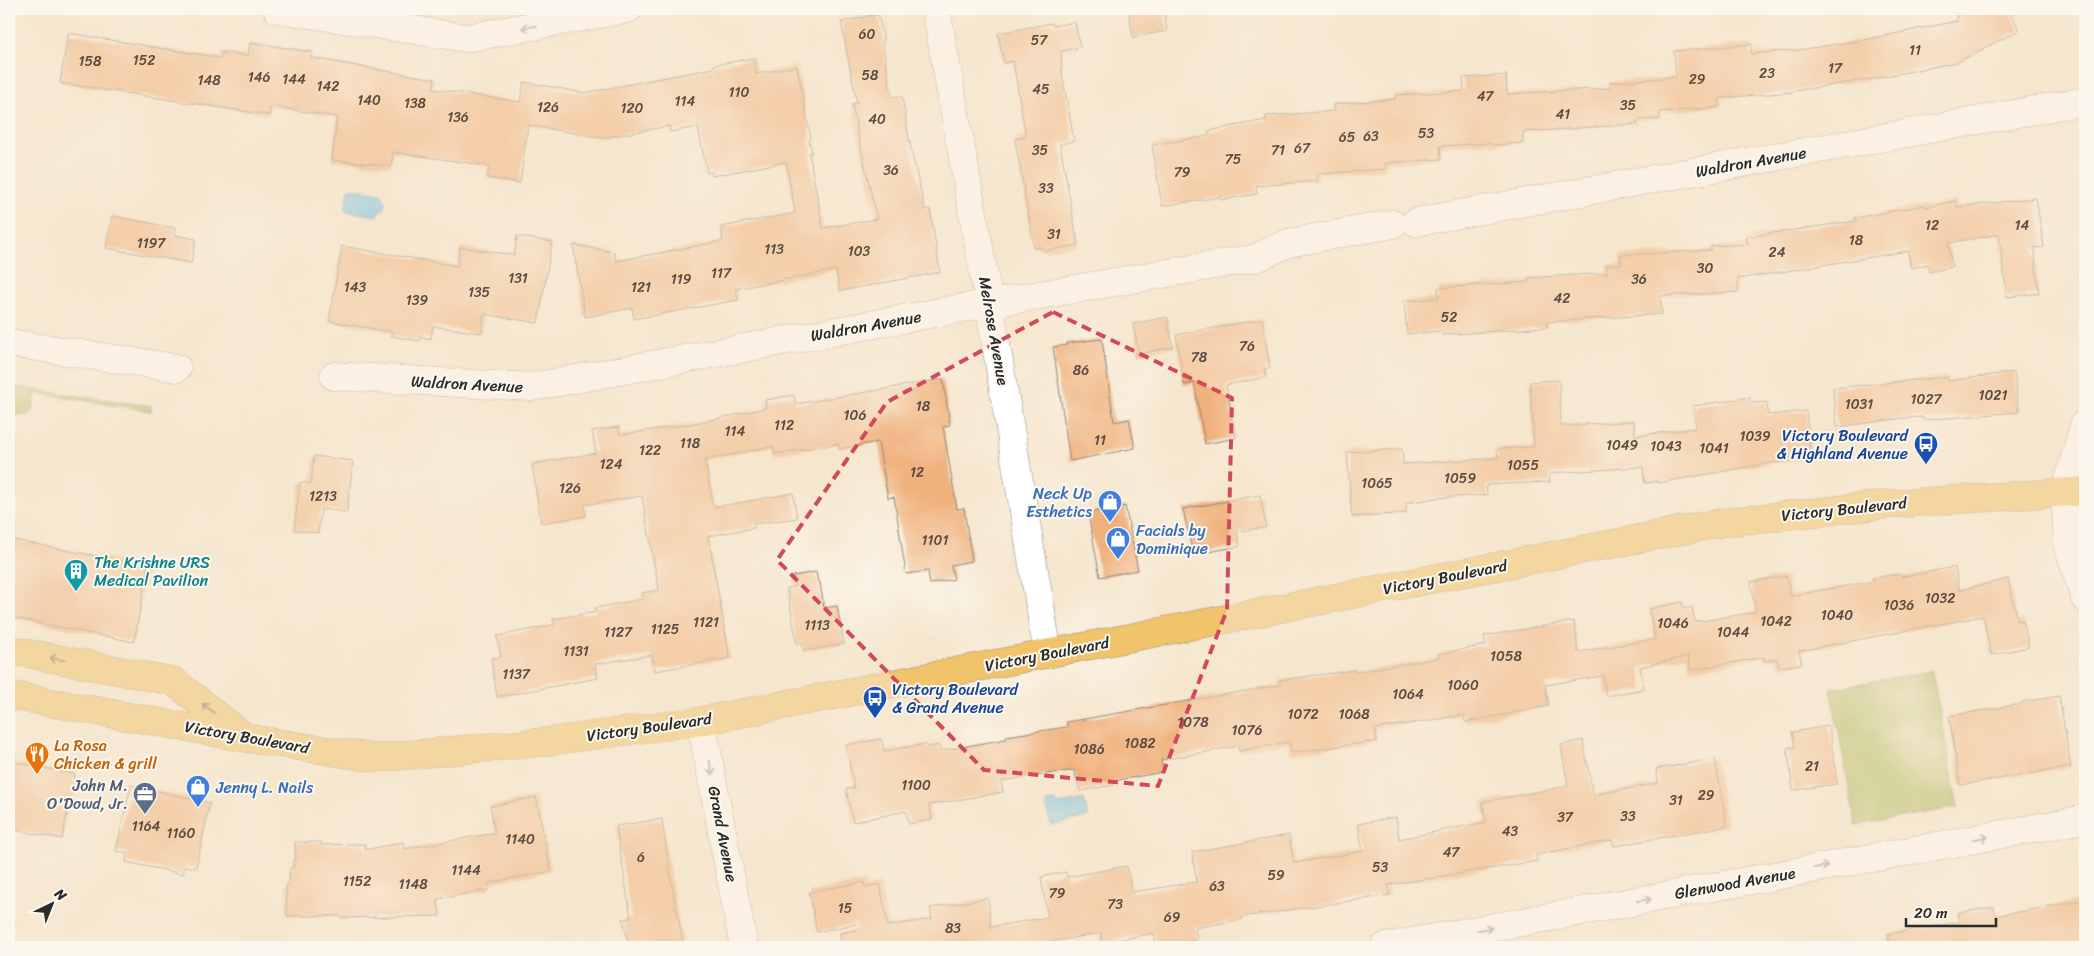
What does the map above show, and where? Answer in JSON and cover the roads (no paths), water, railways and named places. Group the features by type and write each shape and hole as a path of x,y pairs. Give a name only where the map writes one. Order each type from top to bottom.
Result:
{"main road":[{"name":"Victory Boulevard","path":"9,695 246,738 374,758 544,742 701,721 1725,522 1891,504 2075,491"},
{"path":"9,650 173,681 246,738"}],"street":[{"path":"277,9 466,38 628,9"},
{"name":"Melrose Avenue","path":"936,9 989,303 1048,654"},
{"name":"Waldron Avenue","path":"334,376 531,387 989,303 1256,258 1288,243 2085,101"},
{"path":"9,342 177,368"},
{"path":"2085,423 2068,545 2085,598"},
{"name":"Grand Avenue","path":"701,721 744,947"},
{"name":"Glenwood Avenue","path":"1385,947 2085,819"}],"water":[{"path":"349,188 381,193 386,202 384,209 378,213 378,216 345,211"},
{"path":"1084,799 1088,817 1051,825 1046,802 1056,801 1057,805"}],"place":[{"name":"Victory Boulevard & Highland Avenue","path":"1926,465"},
{"name":"Neck Up Esthetics","path":"1110,523"},
{"name":"Facials by Dominique","path":"1118,560"},
{"name":"The Krishne URS Medical Pavilion","path":"76,592"},
{"name":"Victory Boulevard & Grand Avenue","path":"875,719"},
{"name":"La Rosa Chicken & grill","path":"37,775"},
{"name":"Jenny L. Nails","path":"198,808"},
{"name":"John M. O'Dowd, Jr.","path":"145,815"}]}
